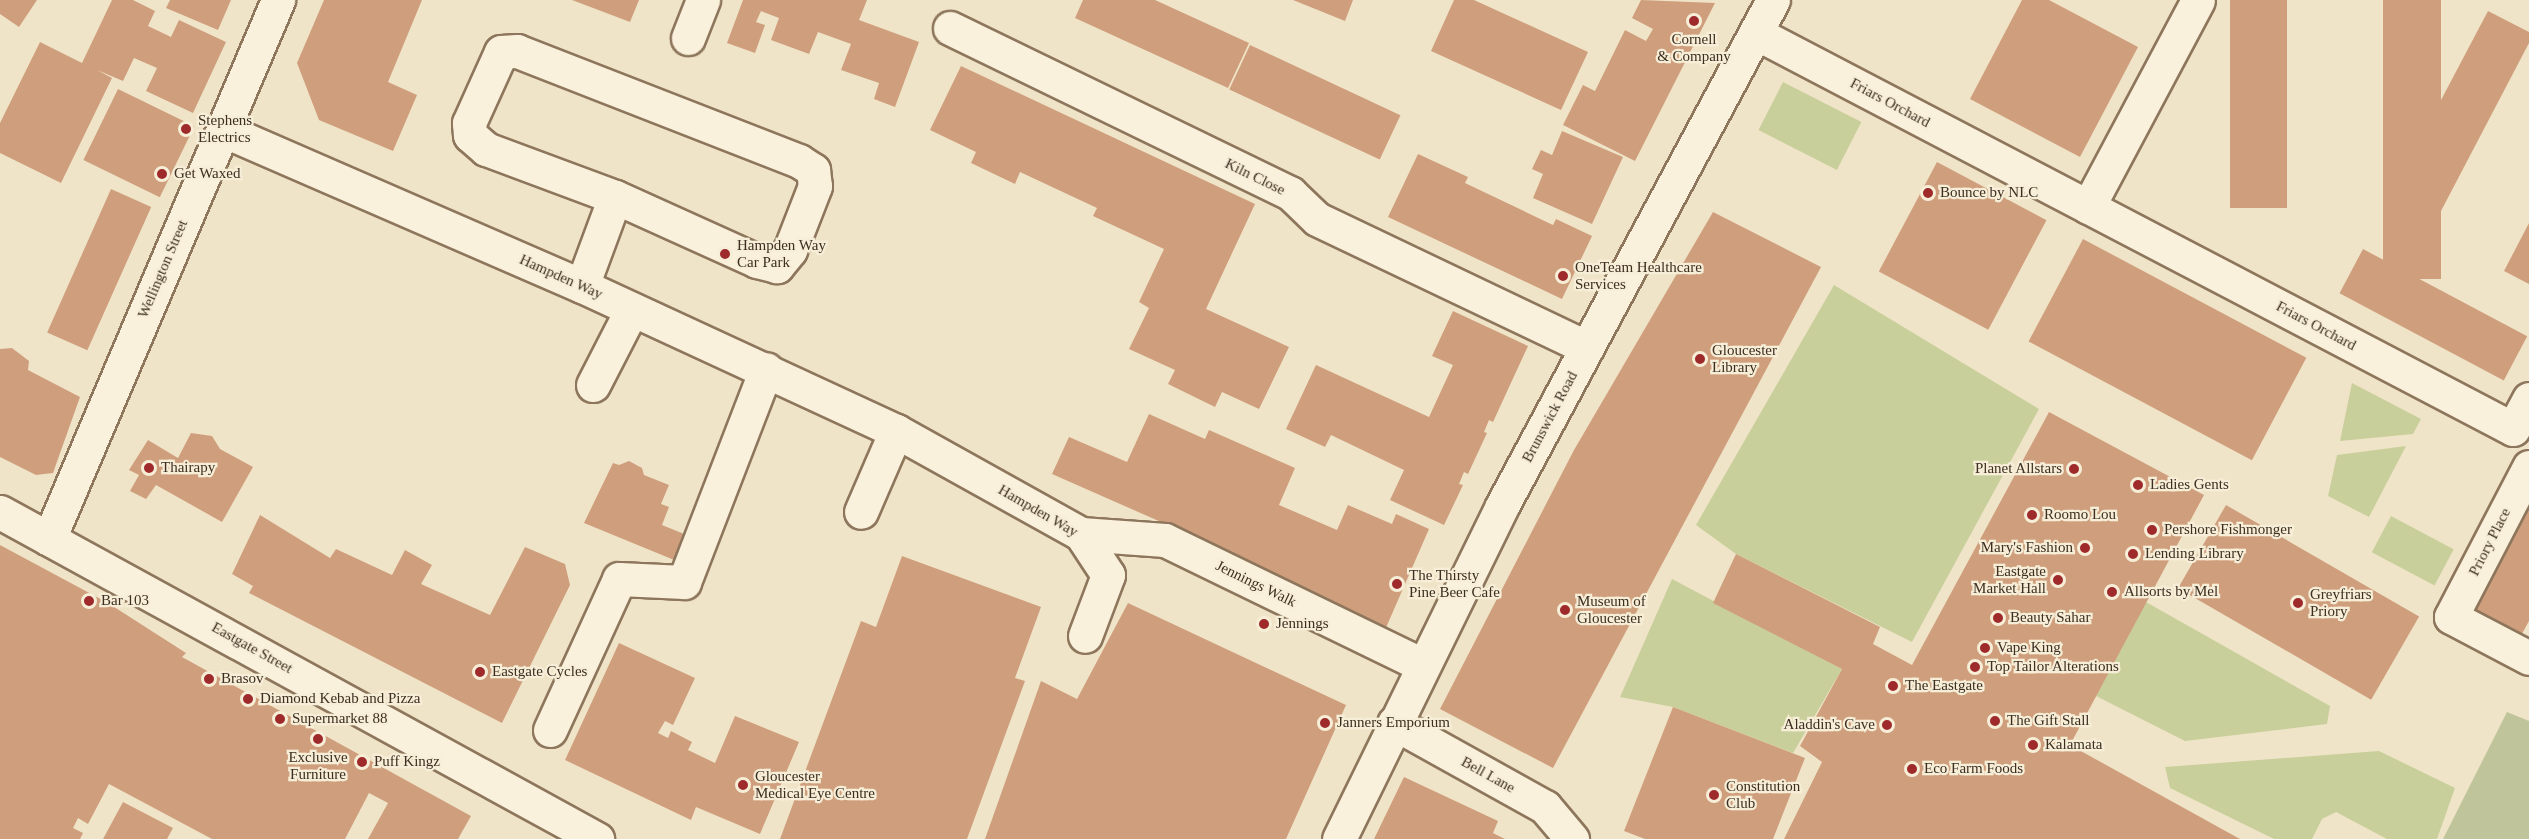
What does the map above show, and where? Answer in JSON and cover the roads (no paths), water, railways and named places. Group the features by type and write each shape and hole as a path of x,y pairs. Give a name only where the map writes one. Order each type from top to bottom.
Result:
{"street":[{"name":"Wellington Street","path":"49,538 278,0"},
{"path":"688,38 702,0"},
{"name":"Brunswick Road","path":"1339,839 1423,665 1587,348 1773,0"},
{"path":"2088,207 2198,0"},
{"name":"Kiln Close","path":"950,28 1290,193 1317,219 1587,348"},
{"name":"Friars Orchard","path":"1756,33 2513,429 2529,399"},
{"path":"517,51 799,161 813,170 815,186 790,250 777,266 757,261 615,197 486,149 470,135 469,123 501,52 517,51"},
{"name":"Hampden Way","path":"223,130 582,286 766,369 896,431 1081,534 1108,575 1085,636"},
{"path":"582,286 615,197"},
{"path":"593,385 632,309"},
{"path":"550,730 619,579 684,582 766,369"},
{"path":"861,512 896,431"},
{"name":"Priory Place","path":"2529,467 2451,617 2529,658"},
{"name":"Eastgate Street","path":"0,512 597,839"},
{"name":"Jennings Walk","path":"1081,534 1165,540 1423,665"},
{"name":"Bell Lane","path":"1394,723 1545,807 1569,838"}],"place":[{"name":"Cornell & Company","path":"1694,21"},
{"name":"Stephens Electrics","path":"186,129"},
{"name":"Get Waxed","path":"162,174"},
{"name":"Bounce by NLC","path":"1928,193"},
{"name":"Hampden Way Car Park","path":"725,254"},
{"name":"OneTeam Healthcare Services","path":"1563,276"},
{"name":"Gloucester Library","path":"1700,359"},
{"name":"Thairapy","path":"149,468"},
{"name":"Planet Allstars","path":"2074,469"},
{"name":"Ladies Gents","path":"2138,485"},
{"name":"Roomo Lou","path":"2032,515"},
{"name":"Pershore Fishmonger","path":"2152,530"},
{"name":"Mary's Fashion","path":"2085,548"},
{"name":"Lending Library","path":"2133,554"},
{"name":"Eastgate Market Hall","path":"2058,580"},
{"name":"The Thirsty Pine Beer Cafe","path":"1397,584"},
{"name":"Allsorts by Mel","path":"2112,592"},
{"name":"Bar 103","path":"89,601"},
{"name":"Greyfriars Priory","path":"2298,603"},
{"name":"Museum of Gloucester","path":"1565,610"},
{"name":"Beauty Sahar","path":"1998,618"},
{"name":"Jennings","path":"1264,624"},
{"name":"Vape King","path":"1985,648"},
{"name":"Top Tailor Alterations","path":"1975,667"},
{"name":"Eastgate Cycles","path":"480,672"},
{"name":"Brasov","path":"209,679"},
{"name":"The Eastgate","path":"1893,686"},
{"name":"Diamond Kebab and Pizza","path":"248,699"},
{"name":"Supermarket 88","path":"280,719"},
{"name":"The Gift Stall","path":"1995,721"},
{"name":"Janners Emporium","path":"1325,723"},
{"name":"Aladdin's Cave","path":"1887,725"},
{"name":"Exclusive Furniture","path":"318,739"},
{"name":"Kalamata","path":"2033,745"},
{"name":"Puff Kingz","path":"362,762"},
{"name":"Eco Farm Foods","path":"1912,769"},
{"name":"Gloucester Medical Eye Centre","path":"743,785"},
{"name":"Constitution Club","path":"1714,795"}]}
